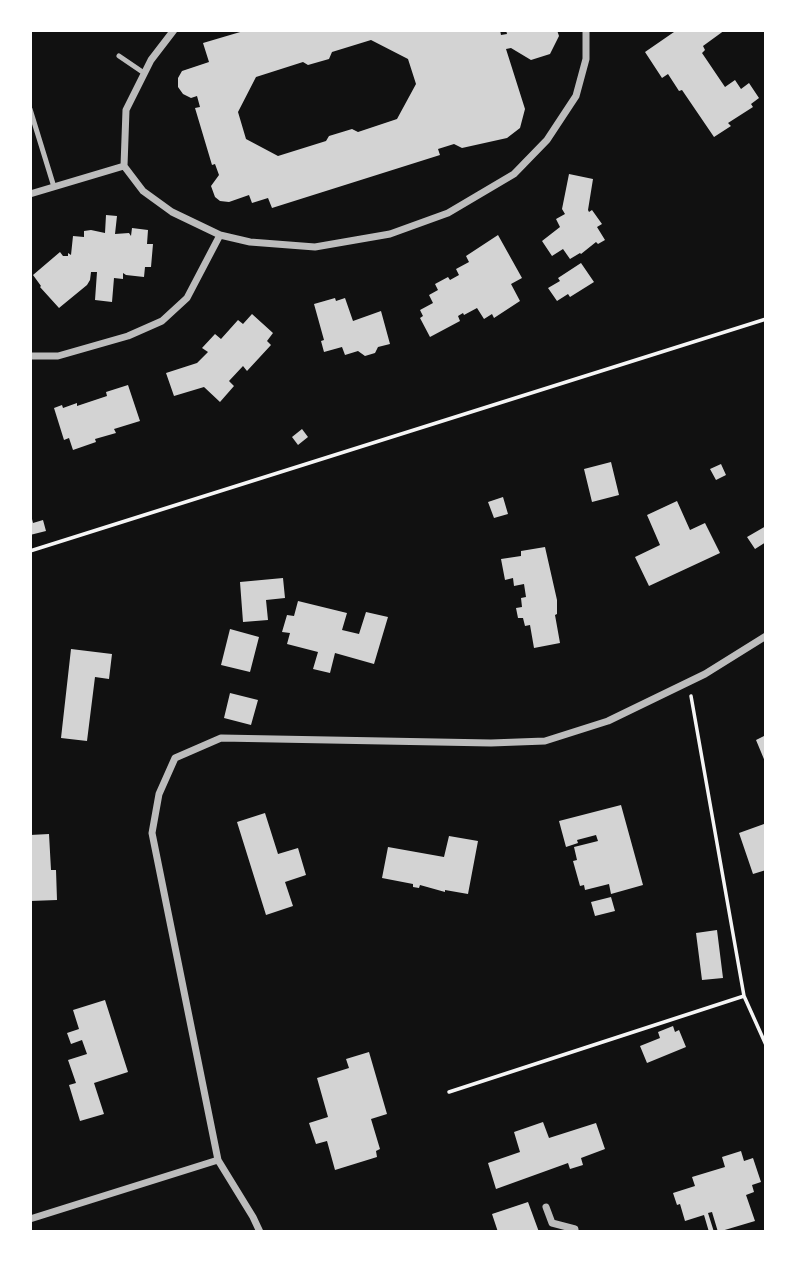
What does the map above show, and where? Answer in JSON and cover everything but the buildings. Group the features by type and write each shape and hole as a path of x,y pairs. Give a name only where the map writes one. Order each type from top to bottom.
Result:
{"street":[{"path":"174,30 151,60 126,110 124,166 143,191 172,212 219,235 250,242 315,247 390,234 448,213 514,174 547,140 576,96 586,59 586,30"},
{"path":"30,194 124,166"},
{"path":"30,356 58,356 128,335 162,321 187,298 219,235"},
{"path":"260,1232 218,1160 152,833 159,794 175,758 221,738 491,743 545,741 608,721 688,682 766,636"},
{"path":"30,1219 218,1160"},
{"path":"547,1207 552,1223 575,1229 575,1232"}],"lane":[{"path":"119,56 144,73"},
{"path":"30,109 54,187"}],"path":[{"path":"30,551 766,319"},
{"path":"688,682 744,996 766,1045"},
{"path":"449,1091 744,996"}]}
